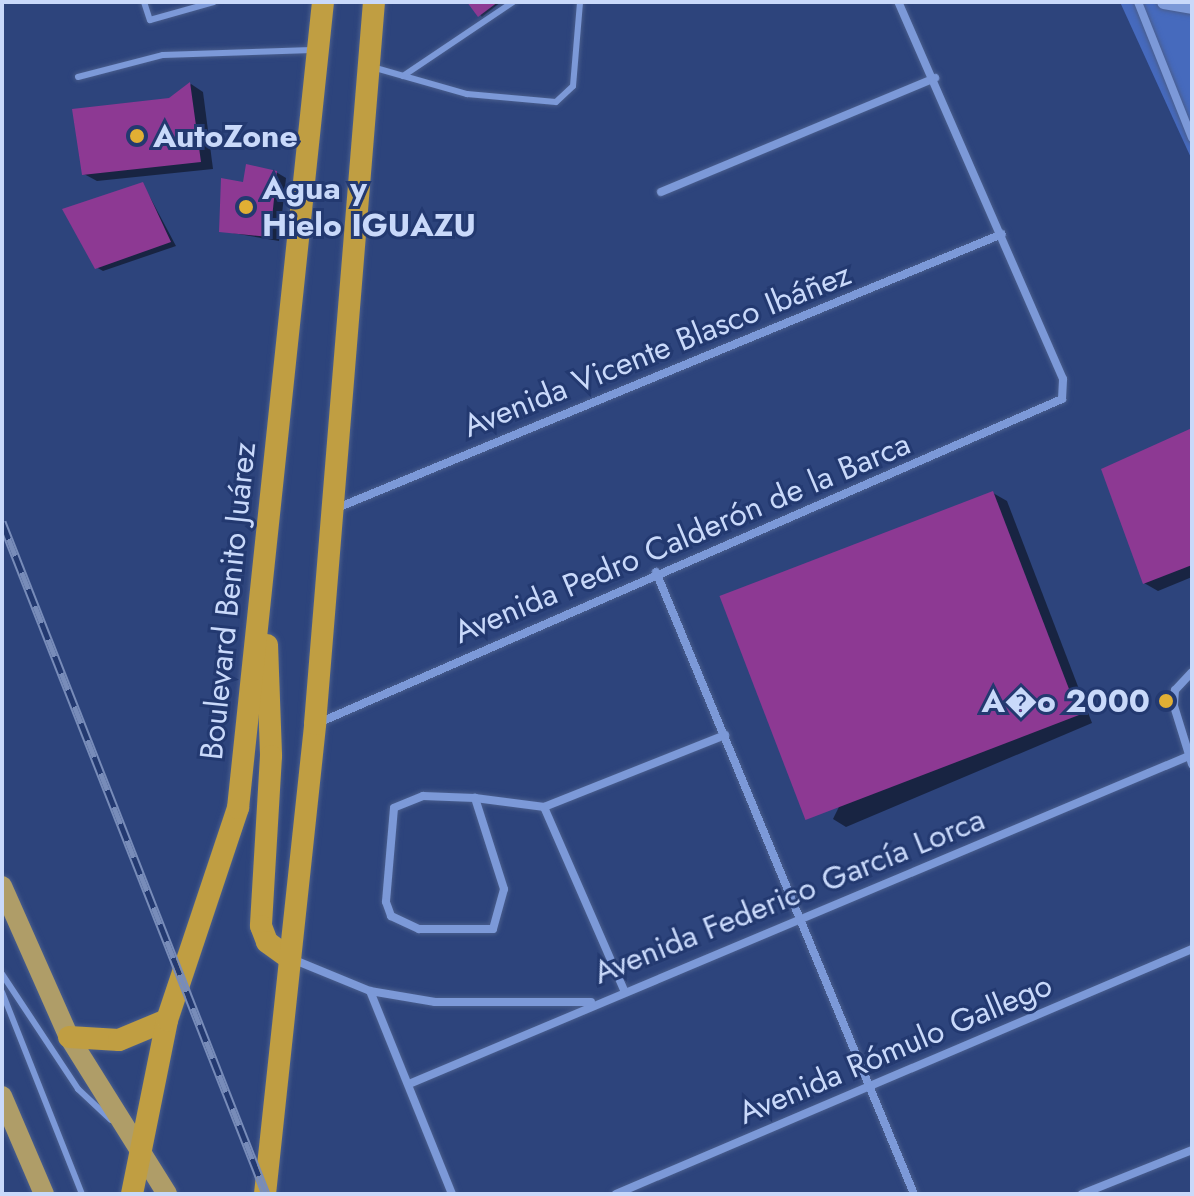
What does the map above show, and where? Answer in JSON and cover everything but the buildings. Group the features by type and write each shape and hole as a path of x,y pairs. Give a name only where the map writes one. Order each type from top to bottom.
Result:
{"highway":[{"name":"Boulevard Benito Juárez","path":"132,1194 138,1149 167,1020 238,808 320,50 320,6"},
{"path":"265,1194 315,724 369,65 377,7"},
{"path":"263,580 272,730 261,926 267,942 289,958"},
{"path":"69,1037 119,1040 167,1020"}],"main road":[{"path":"2,886 69,1037 167,1194"},
{"path":"2,1096 44,1194"}],"street":[{"path":"898,2 935,78 1002,234"},
{"path":"1138,2 1192,138"},
{"path":"1164,2 1192,7"},
{"path":"661,192 935,78"},
{"name":"Avenida Vicente Blasco Ibáñez","path":"331,510 1002,234"},
{"name":"Avenida Pedro Calderón de la Barca","path":"315,724 656,572 1055,405 1066,394 1002,234"},
{"path":"656,572 914,1194"},
{"path":"1190,760 1174,706 1175,690 1192,672"},
{"path":"475,798 504,889 493,929 419,929 391,916 386,902 394,808 423,796 475,798 544,807 725,735"},
{"name":"Avenida Federico García Lorca","path":"409,1084 624,990 1190,760"},
{"path":"544,807 624,990"},
{"name":"Avenida Rómulo Gallego","path":"616,1194 1192,949"},
{"path":"289,958 370,991 435,1002 596,1002"},
{"path":"370,991 452,1194"},
{"path":"1082,1194 1192,1150"}],"lane":[{"path":"144,2 150,20 214,2"},
{"path":"403,76 513,2"},
{"path":"369,65 467,94 556,102 573,86 580,2"},
{"path":"78,77 199,51 320,50"},
{"path":"2,974 78,1089 124,1128"},
{"path":"2,992 82,1194"}],"shaded area":[{"path":"1120,2 1192,3 1192,160"}],"railway":[{"path":"2,522 266,1194"}],"place":[{"name":"AutoZone","path":"137,136"},
{"name":"Agua y Hielo IGUAZU","path":"246,207"},
{"name":"A�o 2000","path":"1166,701"}]}
